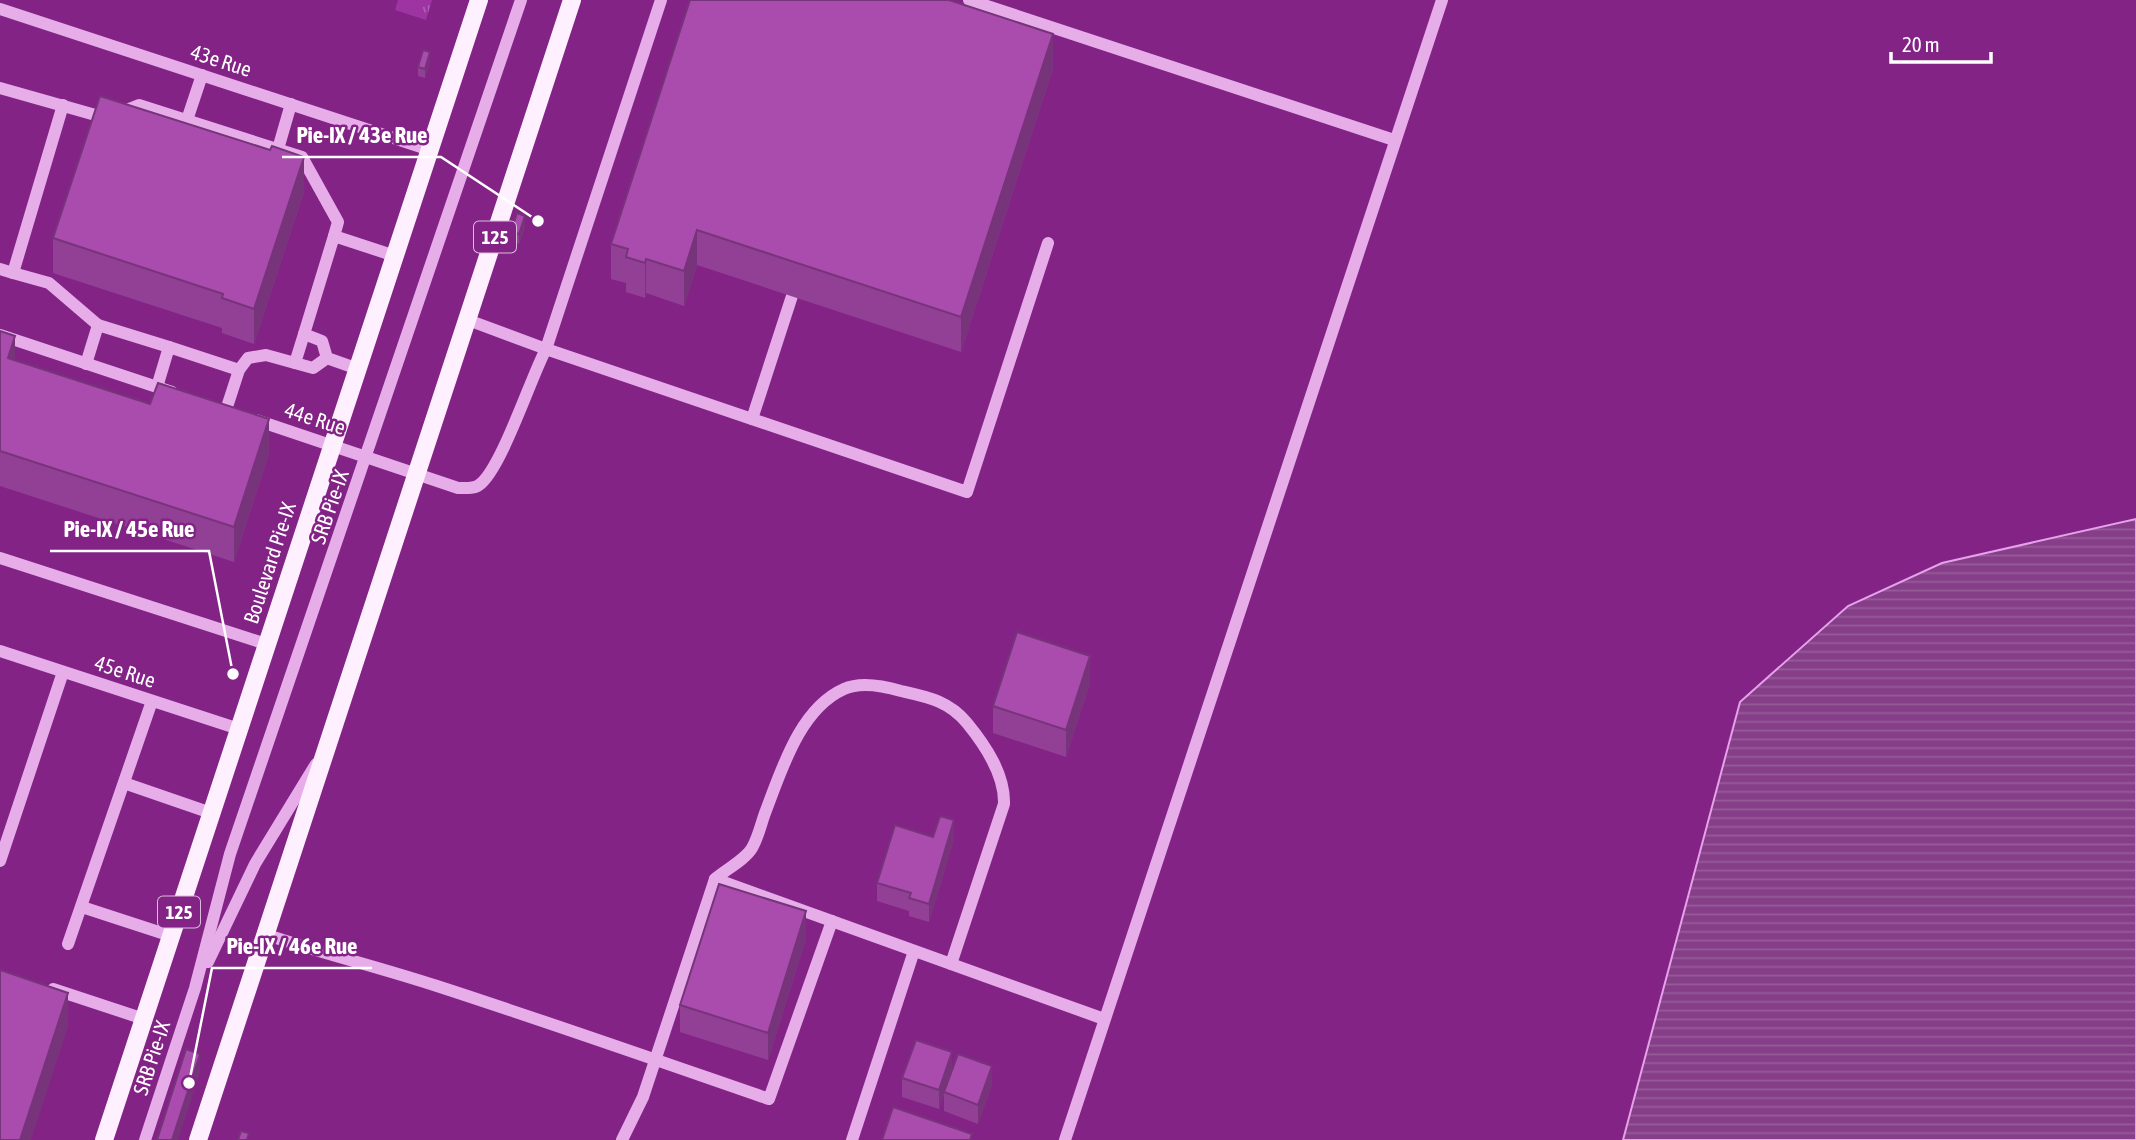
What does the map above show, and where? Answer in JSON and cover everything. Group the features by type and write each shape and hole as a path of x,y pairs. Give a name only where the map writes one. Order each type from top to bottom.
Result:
{"main road":[{"name":"Boulevard Pie-IX","path":"104,1140 479,0"},
{"name":"125","path":"198,1140 572,0"}],"street":[{"name":"SRB Pie-IX","path":"145,1140 195,988 230,854 521,0"},
{"path":"546,349 661,0"},
{"path":"969,0 1394,140"},
{"path":"1065,1140 1442,0"},
{"name":"43e Rue","path":"0,9 430,150"},
{"path":"187,120 202,75"},
{"path":"0,88 106,118 139,105 302,157 338,222 295,363"},
{"path":"278,149 291,104"},
{"path":"13,273 63,105"},
{"path":"334,236 395,257"},
{"path":"468,320 967,492 1048,243"},
{"path":"0,269 48,283 98,325 239,370 242,363 255,355 313,368 327,358"},
{"path":"752,419 792,296"},
{"path":"86,364 98,325"},
{"path":"304,334 322,341 327,358"},
{"path":"0,335 180,395"},
{"path":"157,387 169,347"},
{"name":"44e Rue","path":"239,370 220,408 458,488 479,485 495,463 546,349"},
{"path":"327,358 358,369"},
{"path":"0,558 266,644"},
{"name":"45e Rue","path":"0,651 239,729"},
{"path":"0,861 63,672"},
{"path":"622,1140 643,1097 715,878 751,850 790,753 803,728 831,697 845,688 883,686 949,704 976,734 1000,775 1004,804 951,964"},
{"path":"68,944 152,701"},
{"name":"SRB Pie-IX","path":"195,988 255,864 329,743"},
{"path":"124,783 211,813"},
{"path":"715,878 1104,1019"},
{"path":"82,907 171,936"},
{"path":"264,934 511,1009 769,1099 832,921"},
{"path":"852,1140 914,951"},
{"path":"39,984 144,1019"}],"green space":[{"path":"398,0 432,0 426,20 395,10"}],"shaded area":[{"path":"2136,519 2136,1140 1623,1140 1740,702 1848,606 1942,563"}],"building":[{"path":"690,0 949,0 1053,34 961,317 697,230 684,271 646,259 645,263 626,257 628,249 611,244"},
{"path":"423,50 430,52 425,69 418,67"},
{"path":"100,96 270,150 272,146 304,157 254,309 222,298 223,294 53,238"},
{"path":"517,213 525,216 519,234 511,232"},
{"path":"0,331 15,336 8,358 150,404 158,383 269,419 234,527 0,451"},
{"path":"1017,632 1090,656 1066,730 993,706"},
{"path":"940,816 954,820 929,904 909,898 911,893 877,883 895,825 933,837"},
{"path":"719,884 806,911 768,1033 680,1005"},
{"path":"0,970 68,993 20,1140 0,1140"},
{"path":"916,1040 952,1052 939,1090 902,1078"},
{"path":"186,1049 200,1054 172,1140 157,1140"},
{"path":"958,1054 992,1066 978,1105 944,1092"},
{"path":"893,1107 972,1134 970,1140 882,1140"},
{"path":"241,1131 249,1133 247,1140 238,1140"}],"place":[{"name":"Pie-IX / 43e Rue","path":"538,221"},
{"name":"Pie-IX / 45e Rue","path":"233,674"},
{"name":"Pie-IX / 46e Rue","path":"189,1083"}]}
